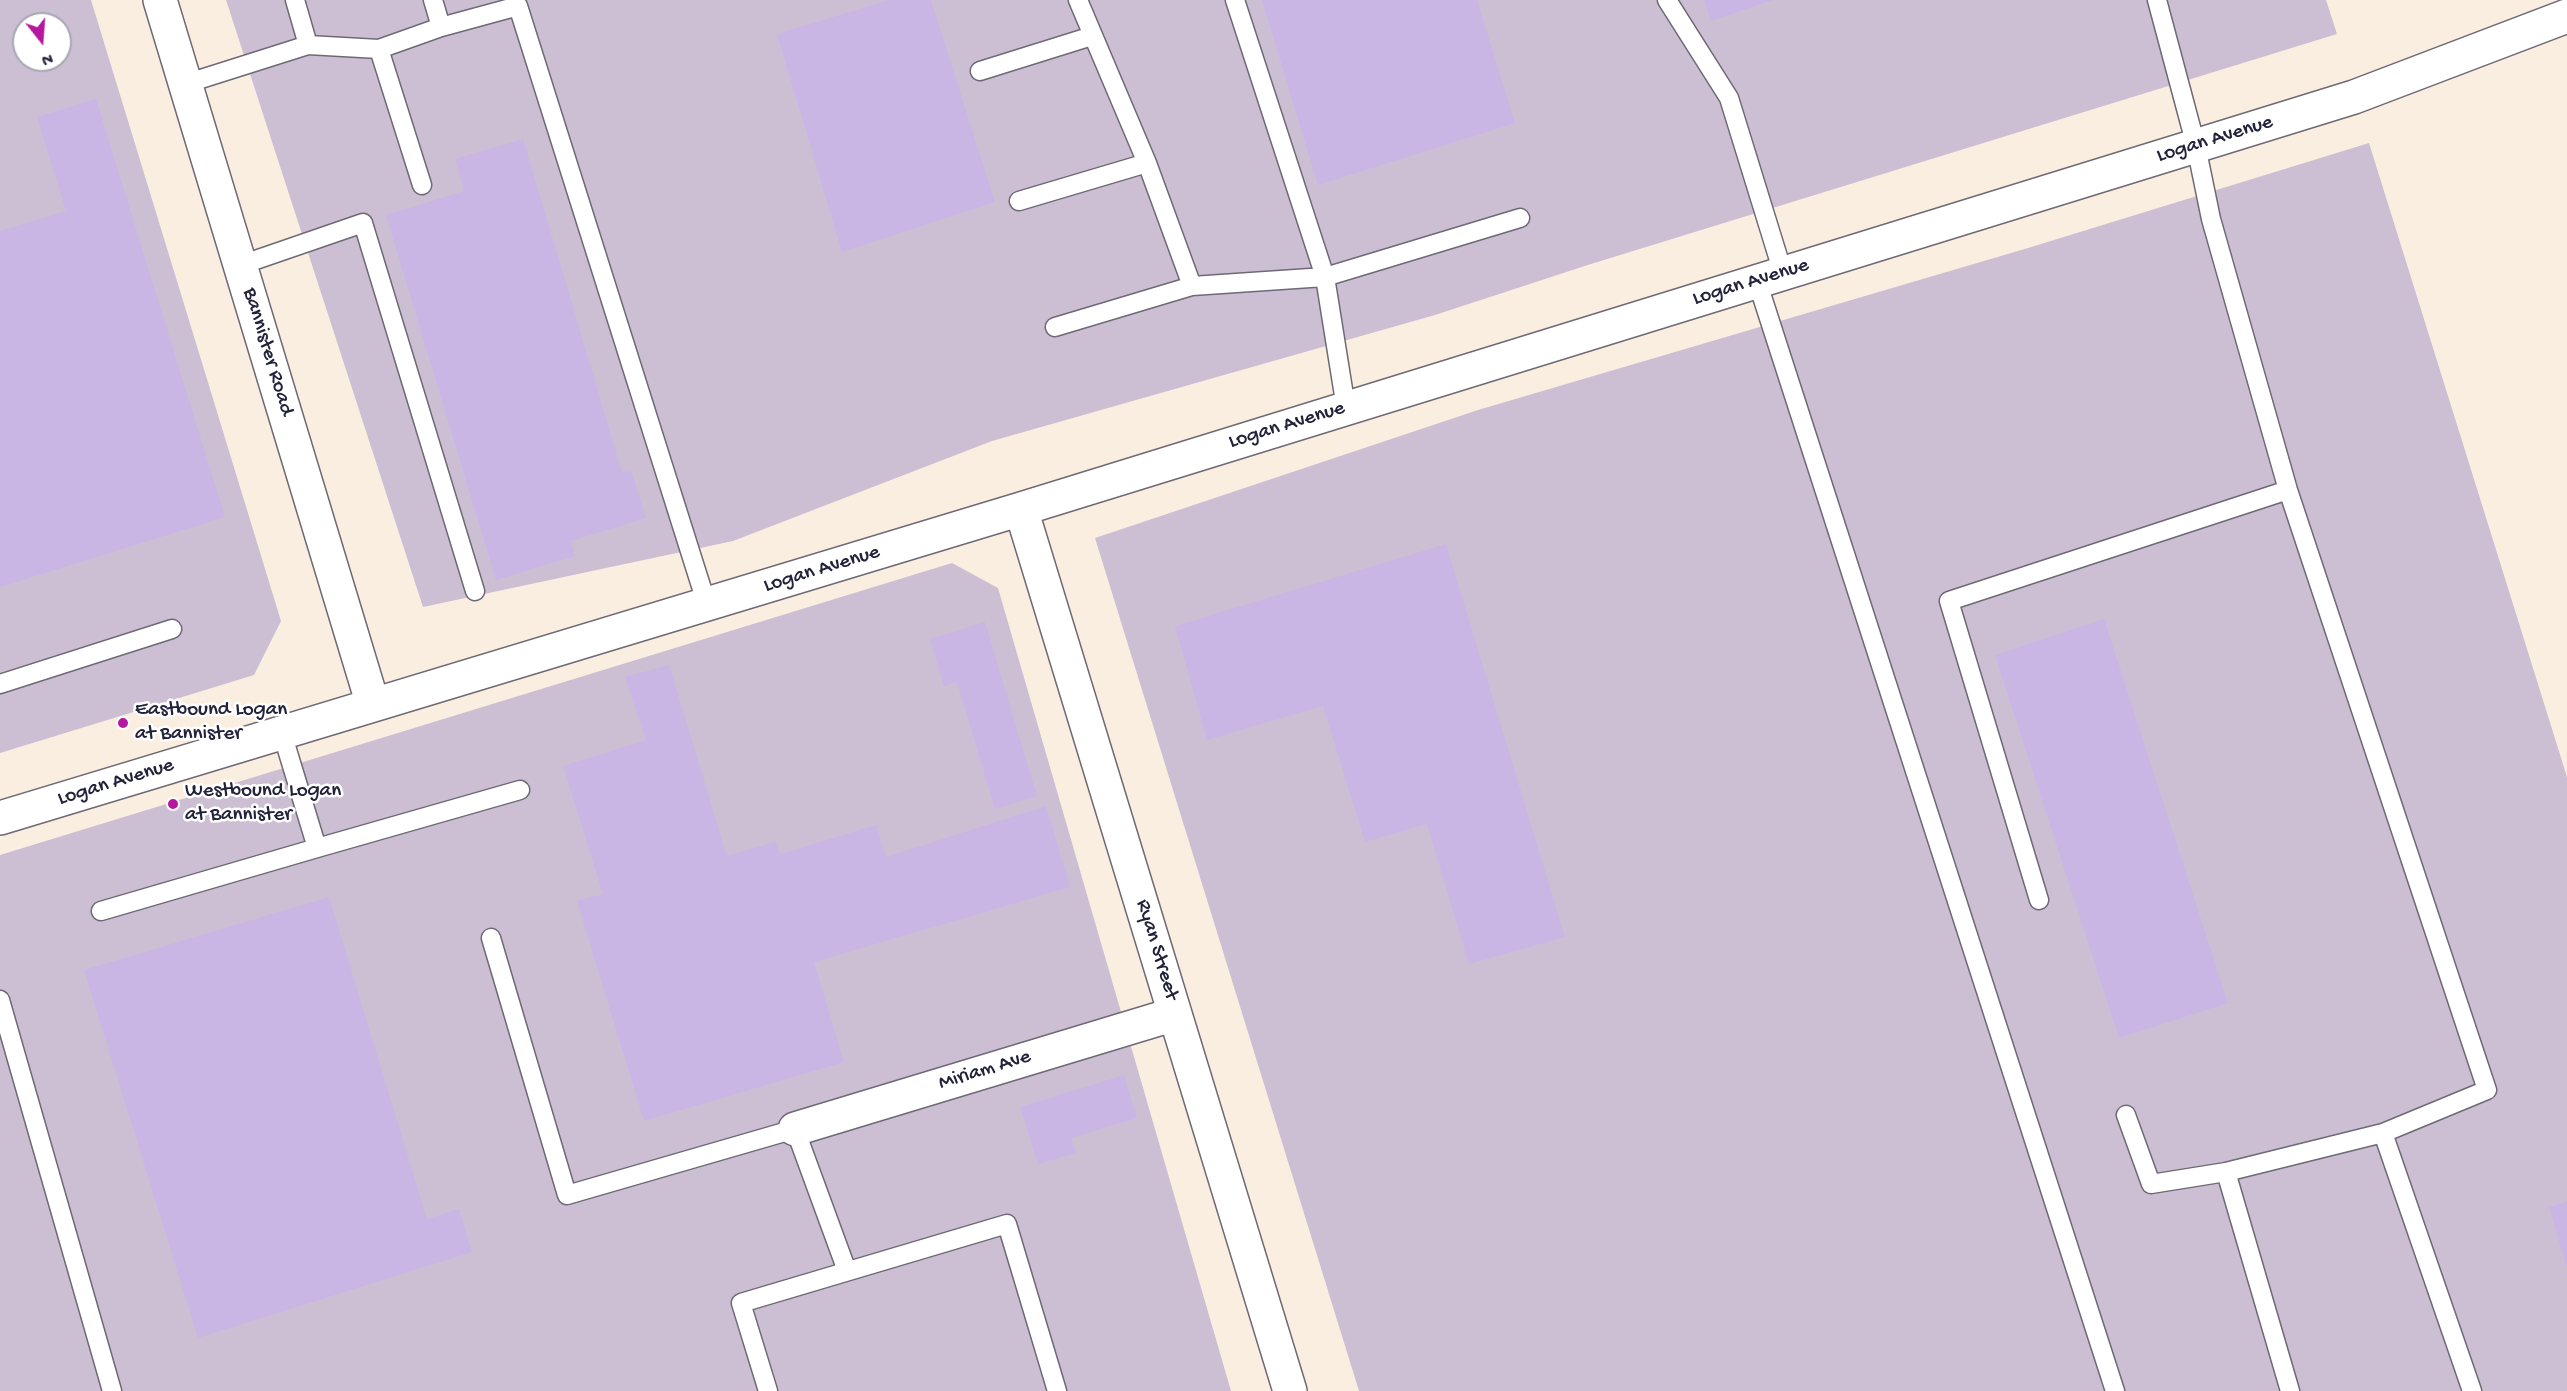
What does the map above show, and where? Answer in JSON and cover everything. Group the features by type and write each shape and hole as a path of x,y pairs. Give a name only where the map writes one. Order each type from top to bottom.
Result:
{"street":[{"name":"Bannister Road","path":"160,0 373,705"},
{"name":"Logan Avenue","path":"0,818 1021,509 2354,97 2567,16"},
{"name":"Ryan Street","path":"1021,509 1290,1391"},
{"name":"Miriam Ave","path":"795,1129 1175,1014"}],"lane":[{"path":"295,0 308,45"},
{"path":"433,0 441,27"},
{"path":"1235,0 1325,278 1346,408"},
{"path":"1667,0 1729,98 1770,277 2115,1391"},
{"path":"2126,1115 2151,1184 2226,1172 2383,1133 2487,1090 2289,490 2211,219 2196,146 2157,0"},
{"path":"1083,1 1092,36 1147,164 1192,286"},
{"path":"185,84 308,45 379,49 441,27 518,6 707,605"},
{"path":"980,71 1092,36"},
{"path":"379,49 422,185"},
{"path":"1019,201 1147,164"},
{"path":"1055,327 1192,286 1325,278 1520,218"},
{"path":"241,265 363,223 475,591"},
{"path":"2039,900 1949,602 2289,490"},
{"path":"0,684 172,629"},
{"path":"282,733 317,848"},
{"path":"101,911 520,790"},
{"path":"491,938 567,1195 795,1129 847,1271"},
{"path":"0,1000 112,1391"},
{"path":"2383,1133 2472,1391"},
{"path":"2226,1172 2290,1391"},
{"path":"768,1391 741,1303 1007,1224 1057,1391"}],"shaded area":[{"path":"0,0 91,0 281,621 254,675 0,753"},
{"path":"226,0 2326,0 2337,34 1591,264 1435,315 992,441 733,541 423,607"},
{"path":"2369,143 2567,777 2567,1391 1359,1391 1095,538 1478,410 2028,248"},
{"path":"952,563 998,588 1231,1391 0,1391 0,855"}],"building":[{"path":"889,0 931,0 995,202 842,252 777,34"},
{"path":"1262,0 1477,0 1515,123 1318,185"},
{"path":"1704,0 1773,0 1711,21"},
{"path":"96,99 225,517 0,587 0,231 66,211 37,117"},
{"path":"523,139 622,472 631,470 646,518 571,541 575,556 496,580 386,215 464,191 455,159"},
{"path":"1446,544 1565,937 1469,964 1427,824 1365,842 1323,706 1207,740 1175,626"},
{"path":"2104,619 2228,1003 2119,1038 1995,655"},
{"path":"985,622 1037,796 995,809 957,682 944,686 930,639"},
{"path":"669,665 727,856 775,842 781,854 876,825 886,857 1046,806 1070,887 814,962 844,1062 644,1121 577,901 603,894 563,766 646,740 625,677"},
{"path":"329,897 427,1219 459,1209 472,1252 198,1338 84,970"},
{"path":"1124,1075 1137,1118 1071,1138 1076,1153 1038,1164 1020,1107"},
{"path":"2567,1201 2567,1265 2566,1265 2549,1207"}],"place":[{"name":"Eastbound Logan at Bannister","path":"123,723"},
{"name":"Westbound Logan at Bannister","path":"173,804"}]}
